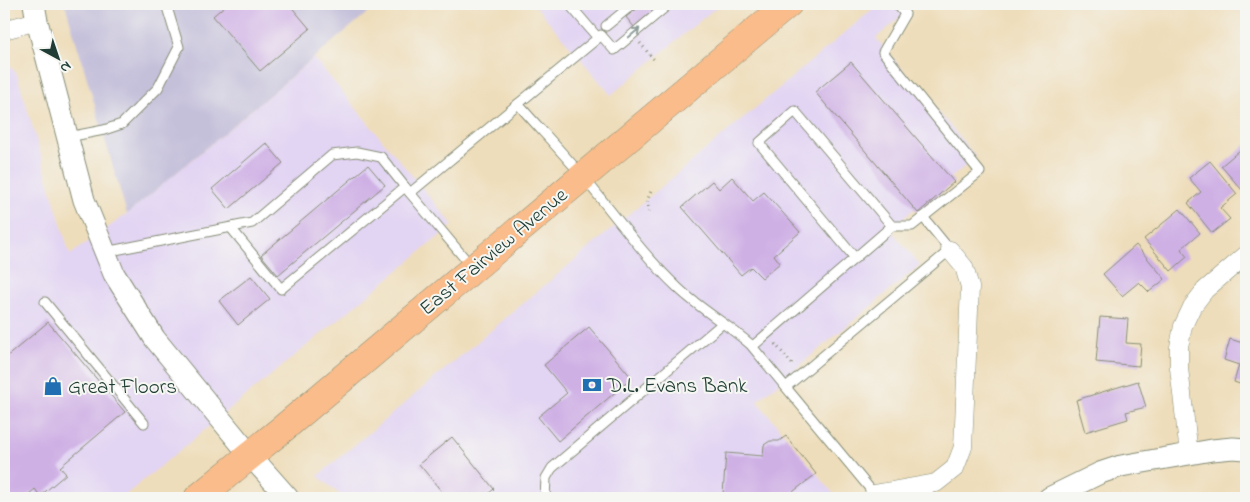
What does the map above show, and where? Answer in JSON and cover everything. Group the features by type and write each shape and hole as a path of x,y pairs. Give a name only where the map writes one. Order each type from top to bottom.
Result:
{"main road":[{"name":"East Fairview Avenue","path":"198,498 788,4"}],"street":[{"path":"4,30 35,12 86,203 114,274 155,339 250,455 288,498"},
{"path":"876,496 936,484 955,468 963,447 970,287 964,267 950,250"},
{"path":"1189,454 1179,368 1179,347 1183,326 1192,307 1205,290 1246,255"},
{"path":"1049,498 1100,473 1121,466 1219,449 1246,449"}],"lane":[{"path":"68,137 104,130 122,124 158,88 179,47 166,4"},
{"path":"231,228 281,289 518,104 598,38 569,4"},
{"path":"606,26 633,4"},
{"path":"601,35 614,50 668,4"},
{"path":"752,346 892,226 912,226 980,172 883,52 905,14 897,4"},
{"path":"518,104 583,176 640,247 676,286 752,346 876,496"},
{"path":"855,258 759,143 795,111 892,226"},
{"path":"105,252 252,223 332,155 357,152 381,157 473,268"},
{"path":"786,387 950,250 923,217"},
{"path":"45,302 144,423"},
{"path":"545,498 546,478 552,468 723,323"}],"path":[{"path":"649,212 647,201 652,188"},
{"path":"771,339 792,364"}],"shaded area":[{"path":"65,4 378,4 127,214"},
{"path":"534,4 720,4 611,95"},
{"path":"879,4 896,4 905,13 876,38 976,157 890,229 920,265 757,401 837,498 627,498 608,496 597,498 344,498 318,476"},
{"path":"314,58 453,225 122,498 4,498 4,62 17,74 70,255 127,214"}],"building":[{"path":"227,4 289,4 310,29 260,71 213,16"},
{"path":"643,4 654,4 657,7 634,27 626,17"},
{"path":"851,62 954,182 918,213 815,92"},
{"path":"266,143 283,163 229,209 212,189"},
{"path":"1246,145 1246,186 1242,190 1221,166"},
{"path":"1210,161 1237,194 1220,208 1230,219 1212,233 1188,203 1201,192 1189,178"},
{"path":"368,165 385,185 278,275 261,255"},
{"path":"732,177 753,201 764,192 800,232 774,255 780,263 762,278 751,267 741,275 682,207 712,181 719,189"},
{"path":"1180,209 1200,233 1181,249 1187,257 1171,271 1144,239"},
{"path":"1136,245 1165,279 1149,292 1139,282 1122,296 1103,274"},
{"path":"251,276 270,299 238,325 219,301"},
{"path":"1100,317 1128,319 1126,343 1141,344 1139,366 1096,362"},
{"name":"Great Floors","path":"48,322 125,412 60,467 66,474 40,496 35,489 24,498 4,498 4,359"},
{"name":"D.L. Evans Bank","path":"589,327 632,378 558,441 538,417 567,393 544,365"},
{"path":"1230,339 1246,344 1246,386 1234,382 1239,365 1224,360"},
{"path":"1138,381 1146,407 1126,412 1128,419 1085,432 1076,400"},
{"path":"786,436 816,474 785,498 726,498 723,494 726,453 763,456 764,445 770,441 779,441"},
{"path":"452,437 494,489 483,498 447,498 419,464"}],"place":[{"name":"D.L. Evans Bank","path":"592,385"},
{"name":"Great Floors","path":"53,386"}]}
